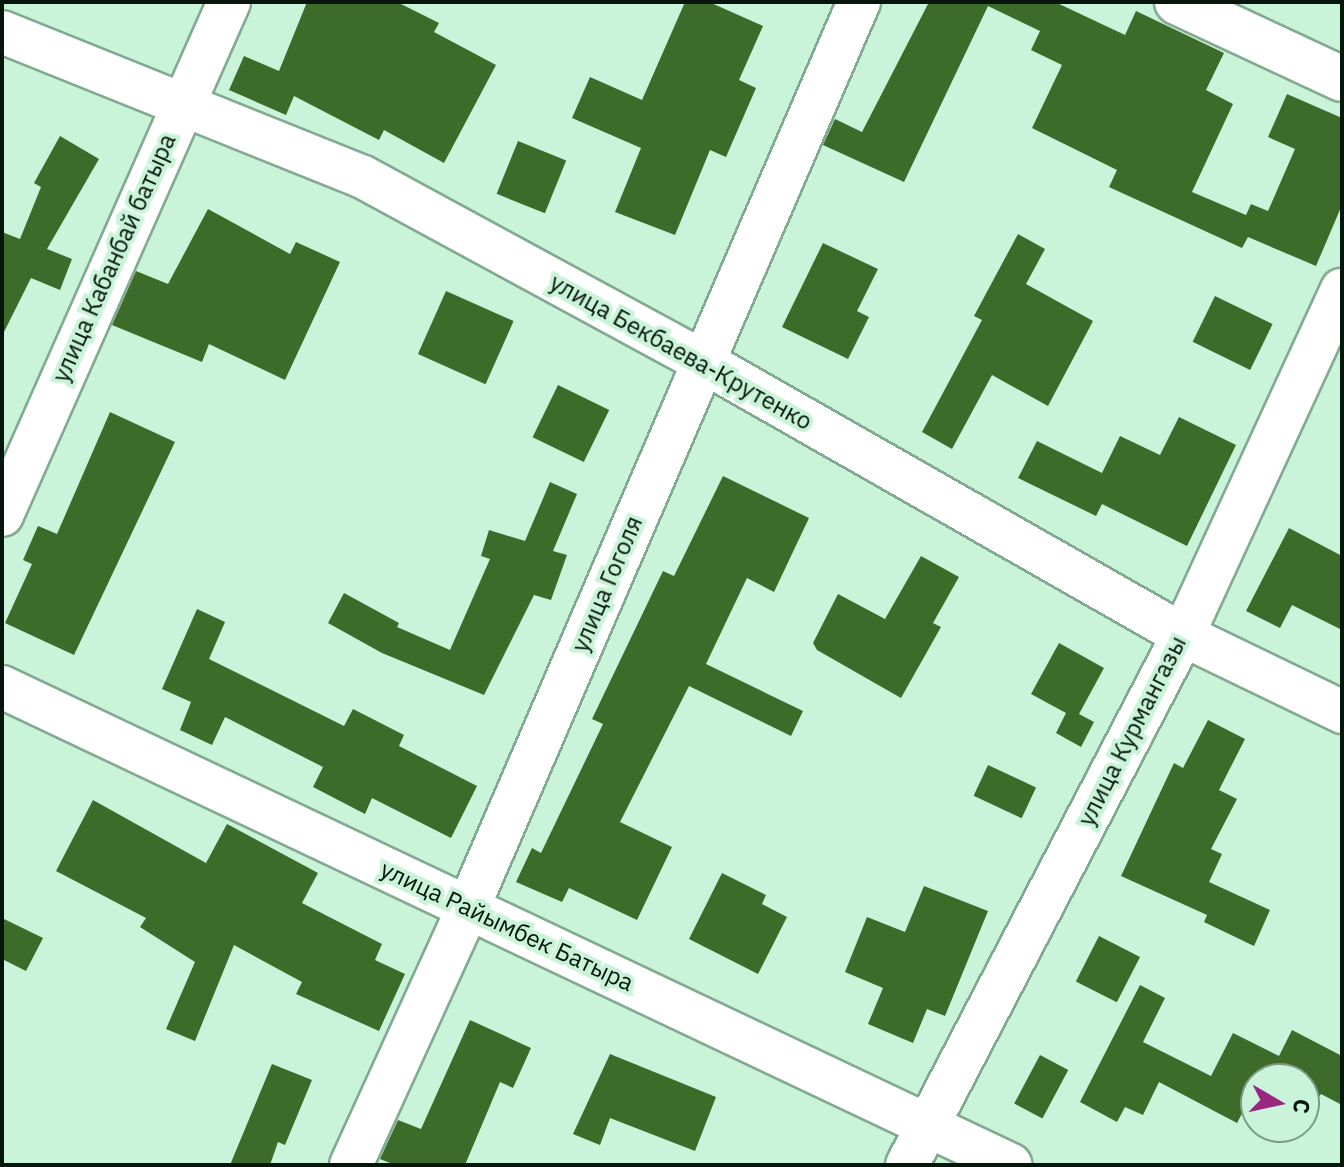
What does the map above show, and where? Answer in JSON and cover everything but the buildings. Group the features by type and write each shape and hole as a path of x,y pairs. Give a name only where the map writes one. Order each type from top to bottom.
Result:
{"street":[{"name":"улица Кабанбай батыра","path":"2,515 229,2"},
{"name":"улица Гоголя","path":"351,1165 468,908 859,2"},
{"path":"1177,2 1342,79"},
{"name":"улица Бекбаева-Крутенко","path":"2,32 363,177 702,361 1183,635 1342,712"},
{"name":"улица Курмангазы","path":"907,1165 1183,635 1342,290"},
{"name":"улица Райымбек Батыра","path":"2,687 1011,1165"}]}
